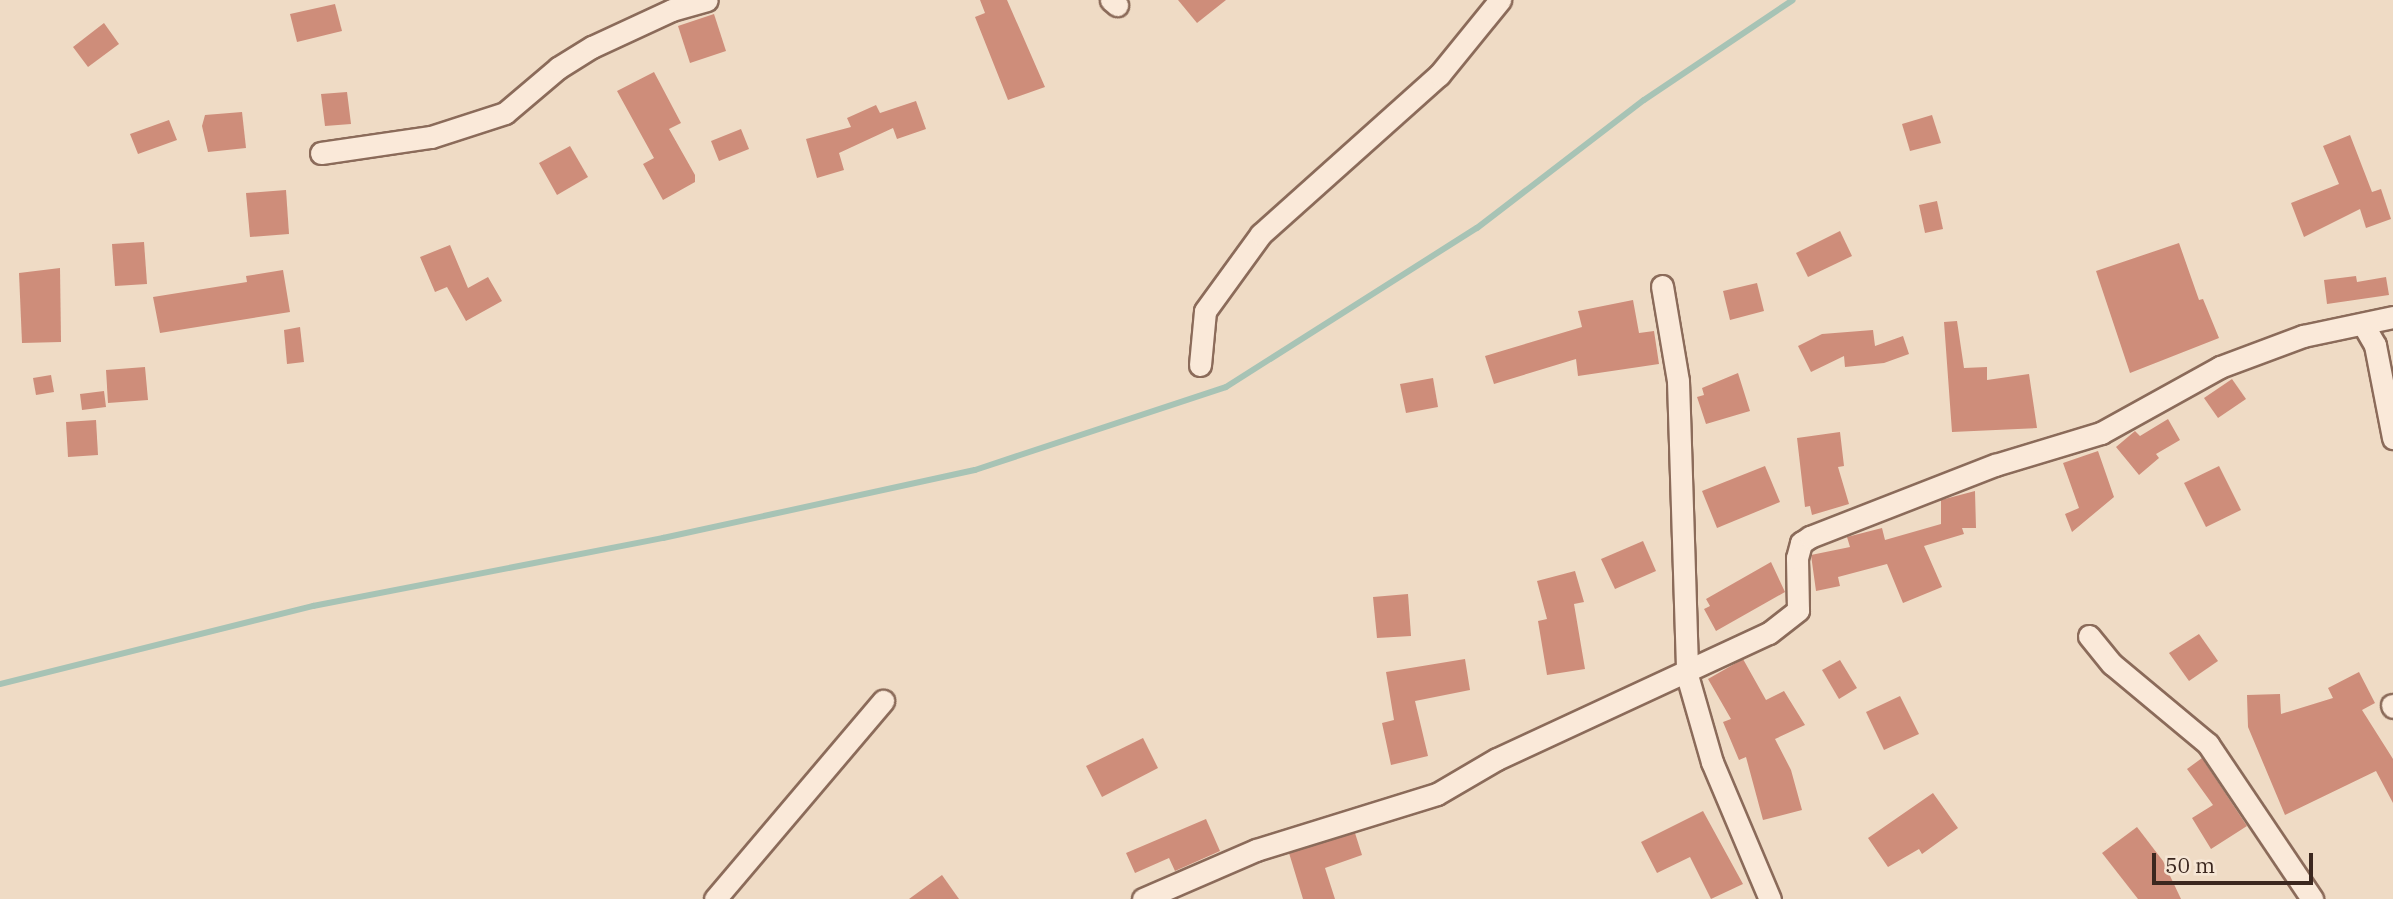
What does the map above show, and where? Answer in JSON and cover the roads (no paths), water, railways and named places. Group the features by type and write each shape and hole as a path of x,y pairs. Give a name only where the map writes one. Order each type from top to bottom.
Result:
{"street":[{"path":"321,153 431,137 505,113 558,68 592,47 672,10 707,0"},
{"path":"1200,365 1205,311 1261,234 1439,75 1500,0"},
{"path":"1662,286 1678,381 1687,675 1712,762 1770,899"},
{"path":"1143,899 1256,850 1437,794 1497,759 1687,675 1792,620 1798,610 1797,558 1801,543 1810,537 1995,465 2101,433 2221,367 2303,336 2364,326 2393,317"},
{"path":"2364,326 2375,345 2393,438"},
{"path":"2089,636 2112,664 2208,744 2312,899"},
{"path":"715,899 883,701"}],"waterway":[{"path":"0,684 313,606 663,538 975,470 1226,387 1477,228 1644,100 1793,0"}]}
